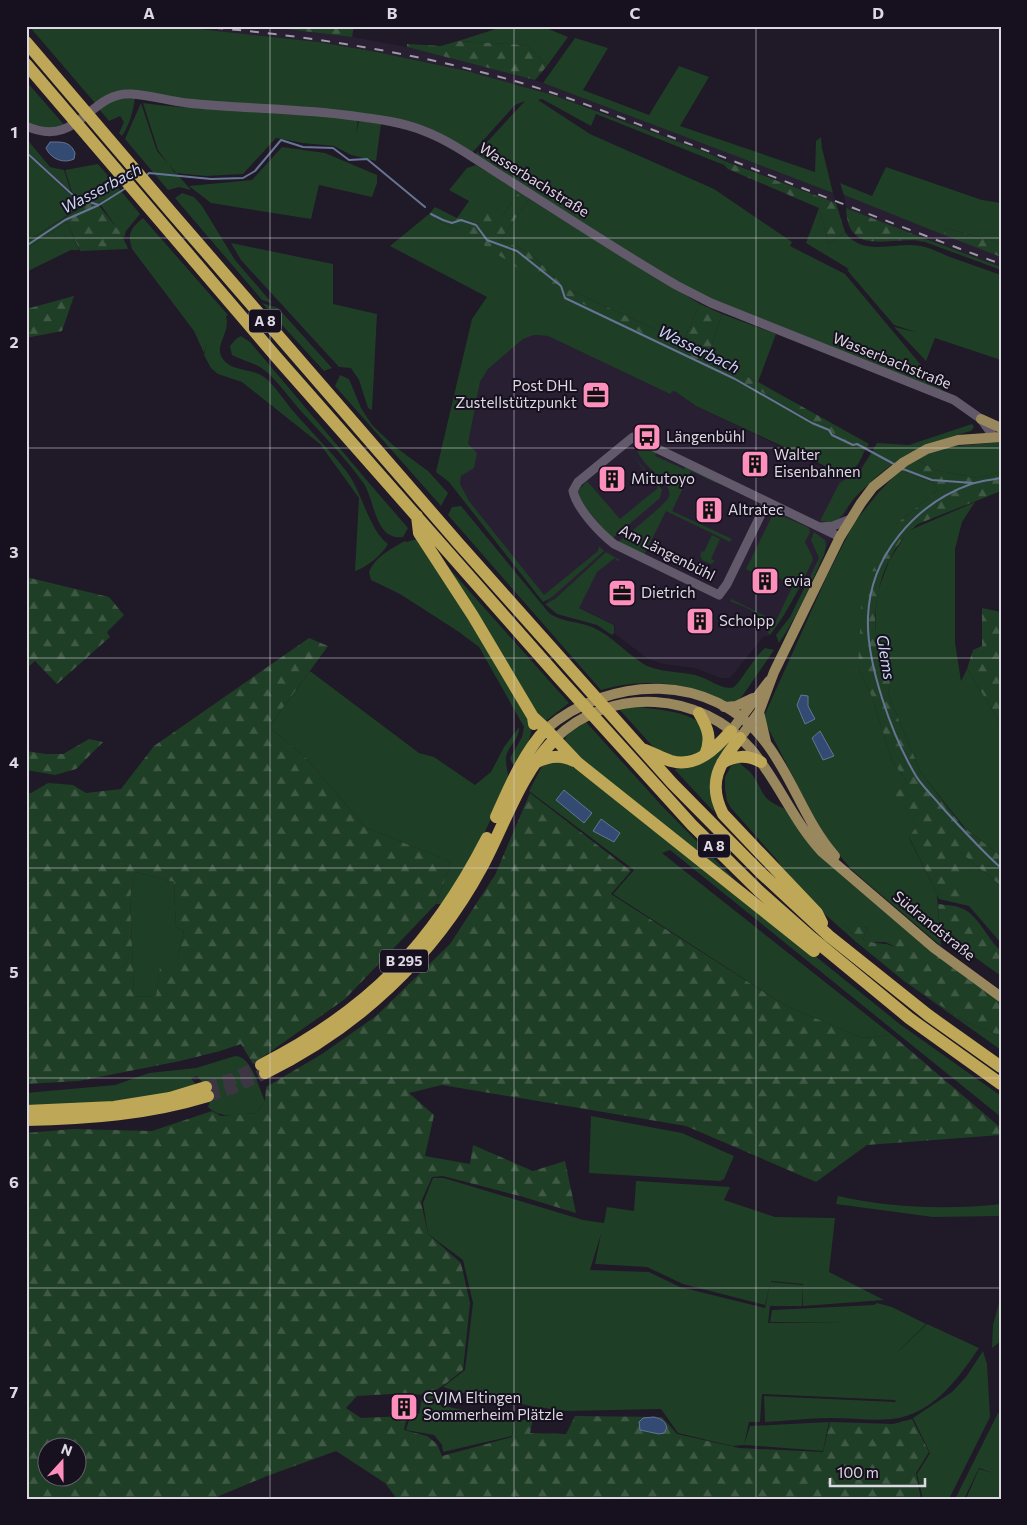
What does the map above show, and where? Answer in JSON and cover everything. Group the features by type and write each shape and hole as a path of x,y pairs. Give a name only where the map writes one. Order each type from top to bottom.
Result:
{"highway":[{"name":"A 8","path":"26,42 459,544 692,804 761,874 829,936 928,1015 1001,1067"},
{"name":"A 8","path":"26,64 278,359 565,685 692,825 782,912 841,963 909,1018 1001,1084"},
{"path":"416,516 419,533 473,616 532,717 550,734"},
{"path":"699,713 709,732 710,739 705,755"},
{"path":"532,717 536,735 534,742"},
{"name":"A 8","path":"550,734 578,763 823,958 841,963"},
{"name":"B 295","path":"524,772 534,742 550,734"},
{"name":"B 295","path":"263,1069 344,1015 379,985 418,946 440,918 460,887 524,772 550,734"},
{"path":"641,749 677,762 690,762 705,755 736,734"},
{"path":"736,734 714,784 719,806 723,814 817,913 829,936"},
{"name":"A 8","path":"524,772 546,758 558,756 569,758 578,763"},
{"path":"722,763 743,756 761,762"},
{"path":"26,1111 89,1110 207,1091 160,1109 124,1115 26,1120"},
{"path":"26,1127 48,1120"}],"main road":[{"path":"981,419 1001,428"},
{"path":"736,734 741,718 771,678 783,656 840,537 873,487 891,471 927,449 967,439 997,437"},
{"path":"736,734 750,725 759,712 768,692 771,678"},
{"name":"B 295","path":"550,734 565,714 600,697 640,689 668,689 695,694 724,707 750,725"},
{"path":"724,707 736,706 756,696"},
{"name":"B 295","path":"550,734 604,708 628,702 656,702 685,707 736,734"},
{"path":"759,712 766,743"},
{"name":"Südrandstraße","path":"750,725 766,743 780,764 818,834 850,876"},
{"name":"Südrandstraße","path":"736,734 761,762 812,841 934,948 1001,997"}],"street":[{"name":"Wasserbachstraße","path":"26,126 43,132 64,130 78,122 112,96 129,94 187,103 331,113 387,121 413,128 437,136 629,257 682,288 711,303 954,400 981,419 997,437"},
{"name":"Am Längenbühl","path":"767,502 727,584 719,595 614,544 603,536 575,500 573,491 578,482 633,437 840,537"},
{"path":"821,527 832,526 851,519"}],"shaded area":[{"path":"157,26 261,26 352,37 407,47 535,80 833,193 836,203 553,95 467,71 319,42"},
{"path":"844,195 1001,257 1001,267 846,208"},
{"path":"534,335 548,336 670,394 673,391 676,392 696,406 841,476 849,476 856,473 867,459 852,501 812,574 796,594 770,635 763,637 730,678 721,678 695,668 664,664 648,659 614,633 615,625 580,608 548,602 468,501 460,484 461,476 474,467 468,444 480,382 488,369 523,339"}],"green space":[{"path":"29,26 157,26 190,28 319,42 377,52 467,71 553,95 703,151 725,161 724,165 596,114 591,126 542,99 538,100 590,134 714,189 792,242 790,246 845,274 946,395 733,309 684,287 474,156 525,101 515,105 471,154 420,127 197,102 140,92 95,103"},
{"path":"261,26 347,27 354,26 352,37"},
{"path":"505,26 541,26 568,37 547,66 527,45 458,41"},
{"path":"575,38 608,48 583,90 649,115 679,66 709,77 680,126 815,172 816,141 821,137 833,193 543,83"},
{"path":"458,41 527,45 547,66 535,80 407,47 407,44 441,46"},
{"path":"26,81 66,127 54,131 26,123"},
{"path":"135,98 131,117 122,136 119,133 124,122 120,116 109,121 99,109 112,100"},
{"path":"141,103 157,151 191,190 179,187 168,190 125,139"},
{"path":"143,103 304,114 358,120 356,133 359,121 381,124 376,161 351,155 334,146 276,138 243,174 206,176 175,173 158,150"},
{"path":"26,138 50,167 64,170 71,192 26,150"},
{"path":"282,147 325,153 377,175 377,183 372,197 319,185 311,219 211,203 189,186 252,180"},
{"path":"26,153 82,206 26,242"},
{"path":"725,161 836,203 845,232 829,244 819,208 728,169 724,165"},
{"path":"98,164 140,214 126,231 124,238 100,204 77,197 72,192 65,170"},
{"path":"476,165 519,192 501,218 479,224 457,218 469,201 449,190 467,168"},
{"path":"886,167 982,200 1001,203 1001,243 945,228 944,235 844,195 840,183 872,196"},
{"path":"519,192 529,199 501,240 529,252 566,288 683,342 700,304 722,314 708,357 758,382 869,444 864,452 767,395 537,281 460,229 443,223 429,214 435,207 457,218 479,224 489,210 501,218"},
{"path":"182,193 194,197 202,206 235,260 272,303 262,300 175,198"},
{"path":"73,197 96,202 121,233 128,249 80,251 67,222 26,249 26,242 82,207"},
{"path":"529,199 700,304 683,342 566,288 529,252 501,240"},
{"path":"819,208 829,244 845,232 852,240 870,247 921,246 1001,275 1001,360 935,338 926,361 894,327 916,332 894,325 847,270 849,269 806,243"},
{"path":"846,208 926,239 925,242 912,240 874,242 863,240 855,234 849,224"},
{"path":"429,214 443,223 460,229 682,353 767,395 864,452 860,460 849,472 840,473 696,406 676,392 673,391 670,394 548,336 534,335 523,339 488,369 480,382 468,444 477,453 474,468 461,476 460,484 469,501 544,595 598,551 599,546 604,551 552,597 543,602 449,482 436,472 472,319 487,297 390,246"},
{"path":"143,218 228,315 226,316 226,328 220,349 223,359 232,366 254,372 268,380 347,472 376,530 388,544 369,564 355,571 359,498 320,444 242,382 218,374 211,368 204,355 207,343 204,353 194,331 132,249 131,231"},
{"path":"67,222 79,250 71,250 26,272 26,249"},
{"path":"945,228 1001,243 1001,257 944,235"},
{"path":"926,239 1001,267 1001,270 925,242"},
{"path":"231,243 333,264 333,304 377,314 372,410 368,408 359,380 351,368 339,367 241,260"},
{"path":"74,296 62,331 26,338 26,309"},
{"path":"262,303 278,308 332,368 324,371"},
{"path":"722,314 776,334 758,382 708,357"},
{"path":"241,336 250,342 408,528 403,537 394,537 381,526 368,491 357,474 276,381 260,367 232,355 230,346"},
{"path":"340,375 349,379 361,408 372,425 394,446 428,471 448,493 441,506 335,386"},
{"path":"972,424 974,427 971,431 916,450 904,457 862,490 840,518 832,522 820,521 839,484 858,475 877,443 909,445"},
{"path":"637,442 657,452 655,456 684,469 686,466 717,481 716,483 691,471 672,511 732,539 730,542 666,511 644,555 617,543 669,497 669,490 666,484 640,456 634,443"},
{"path":"1001,442 1001,472 978,478 935,470 916,459 943,447"},
{"path":"629,451 662,490 660,498 612,539 578,499 578,491 587,481 620,519 658,488"},
{"path":"916,459 935,470 978,478 1001,472 1001,491 918,524 904,537 892,555 883,574 876,610 875,637 890,645 893,670 888,694 921,773 962,826 1001,856 1001,886 960,852 960,901 937,893 909,837 917,826 894,795 907,782 892,761 872,697 858,668 862,592 895,525 938,490 932,482 900,470"},
{"path":"900,470 932,482 938,490 895,525 858,668 872,697 892,761 907,782 895,795 917,826 909,838 937,893 960,900 960,852 1001,886 1001,943 969,906 939,899 937,895 941,946 852,870 830,844 811,812 765,722 765,714 827,576 854,523 878,493"},
{"path":"975,502 962,522 955,549 955,643 961,681 967,669 1001,724 1001,856 965,828 921,773 888,694 893,670 875,637 878,591 889,561 908,531"},
{"path":"461,506 549,613 560,619 587,625 599,630 642,663 656,669 705,678 730,688 736,685 765,648 774,650 743,695 731,702 693,689 670,684 646,683 623,685 601,690 448,515 452,507"},
{"path":"774,512 809,528 810,532 805,542 813,560 788,608 770,635 762,619 757,614 730,601 731,599 776,621 793,585 755,566 752,572 746,569"},
{"path":"814,532 825,540 824,555 798,611 779,643 776,635 790,617 819,558 811,540"},
{"path":"712,535 720,539 711,559 715,561 711,564 702,560 700,555 702,551 704,552"},
{"path":"417,539 451,590 531,725 529,741 515,765 510,758 522,737 524,727 479,647 400,594 371,580 369,572 380,557 405,541"},
{"path":"606,552 620,560 618,561 615,558 597,572 579,608 614,625 614,633 612,635 597,625 557,614 545,604 555,599"},
{"path":"447,566 569,703 543,723"},
{"path":"26,577 109,597 124,615 107,632 110,637 57,684 35,661 27,668 28,672 26,673"},
{"path":"982,608 1001,612 1001,724 967,669 973,650 982,646"},
{"path":"309,638 328,646 269,727 305,757 365,827 451,862 436,904 345,999 253,1064 241,1044 180,1061 79,1081 26,1084 26,793 31,793 48,783 73,785 86,793 121,789 154,746","holes":["135,872 174,882 176,927 184,931 178,957 160,966 156,996 134,997 130,898"]},
{"path":"310,671 419,753 434,757 475,785 491,772 504,747 519,727 518,735 506,757 508,781 473,858 444,904 436,904 451,862 365,827 305,757 269,727"},
{"path":"631,706 671,711 690,717 698,722 705,728 703,751 678,759 655,749 619,709"},
{"path":"586,722 663,807 738,883 583,761 565,741 570,732"},
{"path":"89,739 103,742 76,769 55,775 26,770 26,751 63,754"},
{"path":"729,739 713,804 714,812 675,770 680,765"},
{"path":"564,760 743,898 901,1025 1001,1096 1001,1117 670,850 662,853 892,1035 863,1038 786,1006 613,894 634,870 529,791 543,764"},
{"path":"740,762 751,773 766,797 783,808 898,921 896,947 885,942 863,940 867,928 844,924 855,936 855,941 792,881 777,860 727,801 725,777 731,766"},
{"path":"530,793 631,871 611,894 786,1006 863,1038 892,1035 1001,1128 1001,1135 867,1145 816,1182 686,1126 442,1085 409,1093 434,1115 425,1156 470,1164 473,1145 533,1171 565,1161 576,1213 443,1176 432,1177 421,1202 428,1234 461,1263 470,1303 463,1370 432,1392 417,1395 409,1393 357,1396 346,1408 361,1418 407,1416 404,1430 427,1436 437,1444 442,1456 512,1437 515,1421 533,1419 530,1433 566,1434 575,1416 662,1417 677,1434 739,1448 823,1452 830,1422 893,1424 912,1419 929,1452 916,1473 921,1499 397,1499 385,1483 336,1451 267,1476 212,1499 26,1499 26,1133 73,1129 152,1131 212,1111 221,1116 257,1113 265,1101 266,1087 322,1054 376,1016 450,944 495,875"},
{"path":"135,872 174,882 176,927 184,931 178,957 160,967 156,996 134,997 130,898"},
{"path":"938,904 961,908 973,916 1001,951 1001,976 940,932"},
{"path":"898,921 1001,999 1001,1036 964,1021 904,981 855,941 855,936 843,923 867,928 863,940 895,947 893,936"},
{"path":"904,981 964,1021 1001,1036 1001,1050"},
{"path":"235,1056 241,1057 246,1061 254,1073 265,1101 257,1113 225,1115 213,1111 208,1107 210,1093 197,1076 191,1078 197,1086 126,1102 26,1107 26,1093 115,1085 149,1073 196,1068"},
{"path":"591,1116 682,1133 734,1156 724,1179 720,1181 589,1173"},
{"path":"433,1178 444,1178 583,1220 604,1223 607,1207 634,1211 636,1181 730,1187 724,1200 775,1217 835,1218 829,1272 884,1300 803,1306 803,1285 802,1306 770,1306 768,1323 846,1322 770,1322 772,1310 874,1305 877,1303 892,1307 926,1324 889,1360 927,1324 979,1348 953,1383 932,1403 920,1411 892,1419 822,1418 765,1422 764,1396 896,1402 895,1400 762,1394 760,1422 749,1422 744,1445 732,1446 678,1433 661,1409 567,1411 459,1392 443,1387 465,1370 473,1303 463,1260 428,1234 423,1203","holes":["601,1234 595,1264 647,1267 683,1284 765,1305 770,1284 765,1308 680,1287 649,1272 590,1270","771,1281 803,1285 771,1282"]},
{"path":"838,1196 878,1203 919,1207 1001,1204 1001,1216 933,1217 836,1204"},
{"path":"1001,1296 1001,1341 992,1348 993,1325"},
{"path":"983,1351 987,1364 990,1417 949,1499 923,1499 917,1474 930,1453 913,1418 952,1392 966,1377"},
{"path":"434,1395 440,1405 514,1421 512,1436 443,1452 442,1445 434,1435 406,1430 411,1413 419,1414 422,1397"},
{"path":"998,1413 1001,1414 1001,1499 966,1499 979,1469 993,1473 979,1468 964,1499 955,1499"},
{"path":"829,1422 823,1451 744,1445 750,1426"}],"water":[{"path":"50,142 62,142 71,146 75,153 74,159 62,161 54,158 46,148"},
{"path":"801,695 808,696 808,706 815,719 805,724 797,705"},
{"path":"820,731 834,756 823,760 812,738"},
{"path":"564,790 592,813 584,823 556,800"},
{"path":"601,819 620,833 614,842 593,831"},
{"path":"654,1417 661,1419 665,1423 667,1428 664,1433 659,1434 640,1430 639,1422 643,1418"}],"waterway":[{"name":"Wasserbach","path":"147,175 149,173 211,179 243,178 255,171 281,140 303,147 333,148 349,160 367,159 425,207"},
{"path":"26,152 76,198 99,205"},
{"name":"Wasserbach","path":"26,246 65,220 99,205 126,188"},
{"name":"Wasserbach","path":"431,214 452,223 461,220 476,225 487,240 517,251 561,286 565,298 735,379 812,423 829,430 832,435 853,445 857,444 894,464"},
{"name":"Wasserbach","path":"903,469 932,480 973,483"},
{"name":"Glems","path":"1001,478 974,483 951,493 914,519 899,535 877,573 868,617 871,656 876,677 882,699 907,760 924,787 1001,868"}],"tunnel":[{"path":"206,1087 232,1079 261,1065"},
{"path":"208,1096 235,1087 265,1073"}],"railway":[{"path":"196,26 321,40 403,54 525,84 613,114 1001,264"}],"place":[{"name":"Post DHL Zustellstützpunkt","path":"596,395"},
{"name":"Längenbühl","path":"647,437"},
{"name":"Walter Eisenbahnen","path":"755,464"},
{"name":"Mitutoyo","path":"612,479"},
{"name":"Altratec","path":"709,510"},
{"name":"evia","path":"765,581"},
{"name":"Dietrich","path":"622,593"},
{"name":"Scholpp","path":"700,621"},
{"name":"CVJM Eltingen Sommerheim Plätzle","path":"404,1407"}]}
